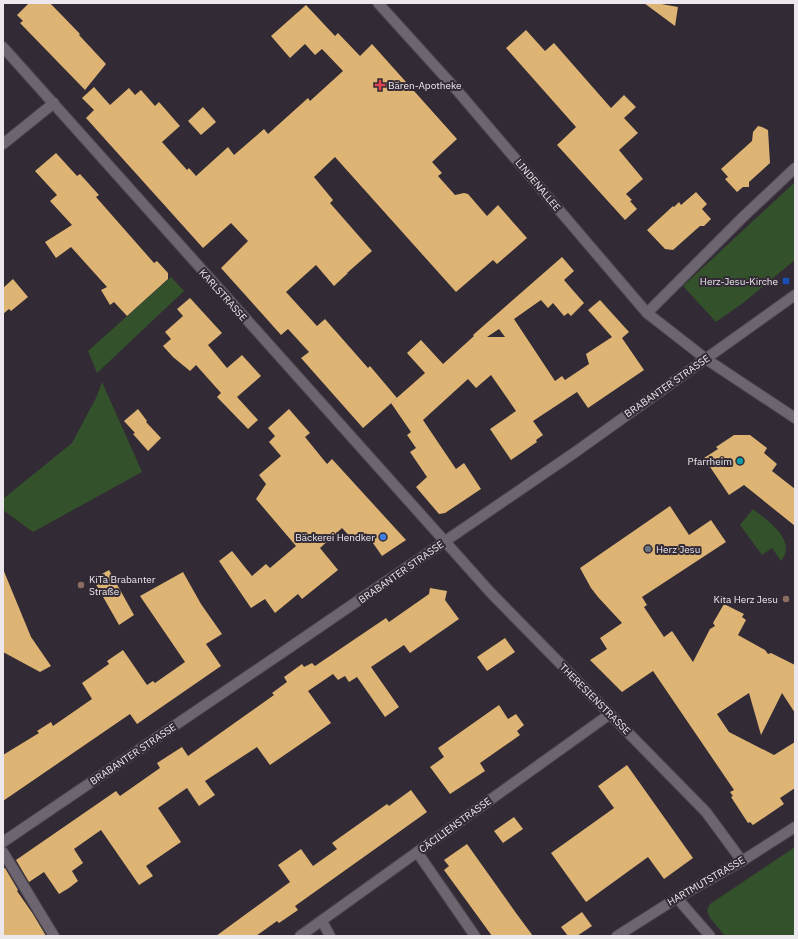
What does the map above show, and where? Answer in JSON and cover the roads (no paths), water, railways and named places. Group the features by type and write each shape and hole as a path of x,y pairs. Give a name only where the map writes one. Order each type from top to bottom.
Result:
{"street":[{"name":"LINDENALLEE","path":"378,3 455,88 647,313 706,359 795,418"},
{"name":"KARLSTRASSE","path":"3,47 445,541"},
{"path":"3,144 54,103"},
{"path":"647,313 742,218 795,168"},
{"name":"BRABANTER STRASSE","path":"3,842 574,452 795,295"},
{"name":"THERESIENSTRASSE","path":"445,541 514,618 706,812 742,860"},
{"name":"CÄCILIENSTRASSE","path":"300,936 610,714"},
{"name":"HARTMUTSTRASSE","path":"617,936 676,898 795,827"},
{"path":"3,852 54,936"},
{"path":"417,852 475,936"},
{"path":"676,898 710,936"},
{"path":"322,921 330,936"}],"place":[{"name":"Bären-Apotheke","path":"380,85"},
{"name":"Herz-Jesu-Kirche","path":"786,281"},
{"name":"Pfarrheim","path":"740,461"},
{"name":"Bäckerei Hendker","path":"383,537"},
{"name":"Herz Jesu","path":"648,549"},
{"name":"KiTa Brabanter Straße","path":"81,585"},
{"name":"Kita Herz Jesu","path":"786,599"}]}
